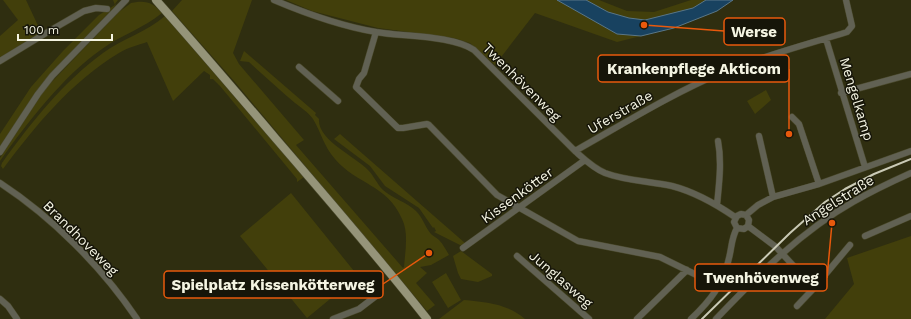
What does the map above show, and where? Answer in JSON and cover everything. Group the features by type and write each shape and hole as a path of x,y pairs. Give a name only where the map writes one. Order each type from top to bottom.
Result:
{"main road":[{"path":"156,0 184,30 354,230 427,319"}],"street":[{"path":"0,152 38,94 52,76 126,0"},
{"name":"Twenhövenweg","path":"274,0 308,14 346,26 376,32 454,41 468,46 479,55 575,151 604,173 620,178 672,186 691,192 717,205 735,217"},
{"name":"Uferstraße","path":"575,151 666,99 723,72 764,57 847,32 852,28 852,22 846,0"},
{"path":"0,62 84,11 96,8 107,9"},
{"path":"376,32 364,73 359,79 356,87 398,128 429,125 497,195 578,241 660,257 719,286"},
{"name":"Mengelkamp","path":"826,38 865,167"},
{"path":"299,67 338,101"},
{"path":"842,93 911,74"},
{"path":"792,117 799,124 819,184"},
{"path":"759,136 773,197"},
{"path":"717,205 720,168 720,150 718,141"},
{"path":"746,215 758,204 773,197 819,184 911,151"},
{"name":"Kissenkötter","path":"463,248 585,160"},
{"name":"Angelstraße","path":"716,319 782,254 814,228 853,202 911,173"},
{"name":"Brandhoveweg","path":"0,183 22,198 58,229 117,291 137,319"},
{"path":"737,228 734,222 735,217 739,214 746,215"},
{"path":"746,215 749,220 748,226"},
{"path":"865,236 911,216"},
{"path":"748,226 768,240 814,288"},
{"path":"737,228 744,229 748,226"},
{"path":"691,319 706,304 719,286 725,274 732,237 737,228"},
{"path":"797,306 850,245"},
{"name":"Junglasweg","path":"517,256 589,319"},
{"path":"637,319 687,270"},
{"path":"333,319 359,309 376,296"},
{"path":"0,298 18,319"}],"shaded area":[{"path":"3,0 26,0 41,32 0,58 0,36 18,20"},
{"path":"113,0 118,0 115,4 116,5 40,86 0,146 0,134 31,87 63,51 99,15 115,5"},
{"path":"182,0 252,0 233,53 239,64 304,140 296,145 403,268 406,249 406,236 404,224 396,208 389,199 352,174 335,159 328,150 316,124 309,115 249,62 240,61 244,51 316,113 315,115 319,119 320,127 330,141 368,170 383,190 408,205 418,214 432,235 438,239 449,255 431,265 420,267 427,273 416,283 435,305 427,311 234,81 172,11"},
{"path":"286,0 557,0 617,34 641,36 617,42 535,13 495,65 470,43 454,38 378,28 312,11"},
{"path":"586,0 599,0 627,11 654,12 691,0 706,0 693,8 645,20 629,18 608,12"},
{"path":"137,2 151,4 162,13 148,23 109,44 88,59 47,100 0,161 0,158 45,89 119,12 131,3"},
{"path":"165,16 304,177 297,182 297,179 220,86 213,79 210,79 210,75 204,71 173,101 147,42 122,51 85,77 55,105 28,136 3,169 1,166 2,163 48,104 61,90 89,64 110,48 150,27"},
{"path":"766,90 771,100 755,114 747,101"},
{"path":"340,134 465,243 462,246 434,232 436,231 434,227 433,228 419,208 385,186 370,166 334,139"},
{"path":"291,193 358,276 307,318 240,236"},
{"path":"911,236 911,319 825,319 854,284 847,258"},
{"path":"461,251 492,274 492,276 478,282 461,279 453,256"},
{"path":"446,273 461,300 448,308 432,282"},
{"path":"464,300 504,307 525,319 439,319"}],"water":[{"path":"557,0 586,0 608,12 629,18 645,20 693,8 706,0 733,0 717,11 674,28 641,36 617,34"}],"railway":[{"path":"702,319 790,233 825,202 845,189 874,174 911,159"}],"place":[{"name":"Werse","path":"644,25"},
{"name":"Krankenpflege Akticom","path":"789,134"},
{"name":"Twenhövenweg","path":"832,223"},
{"name":"Spielplatz Kissenkötterweg","path":"429,253"}]}
